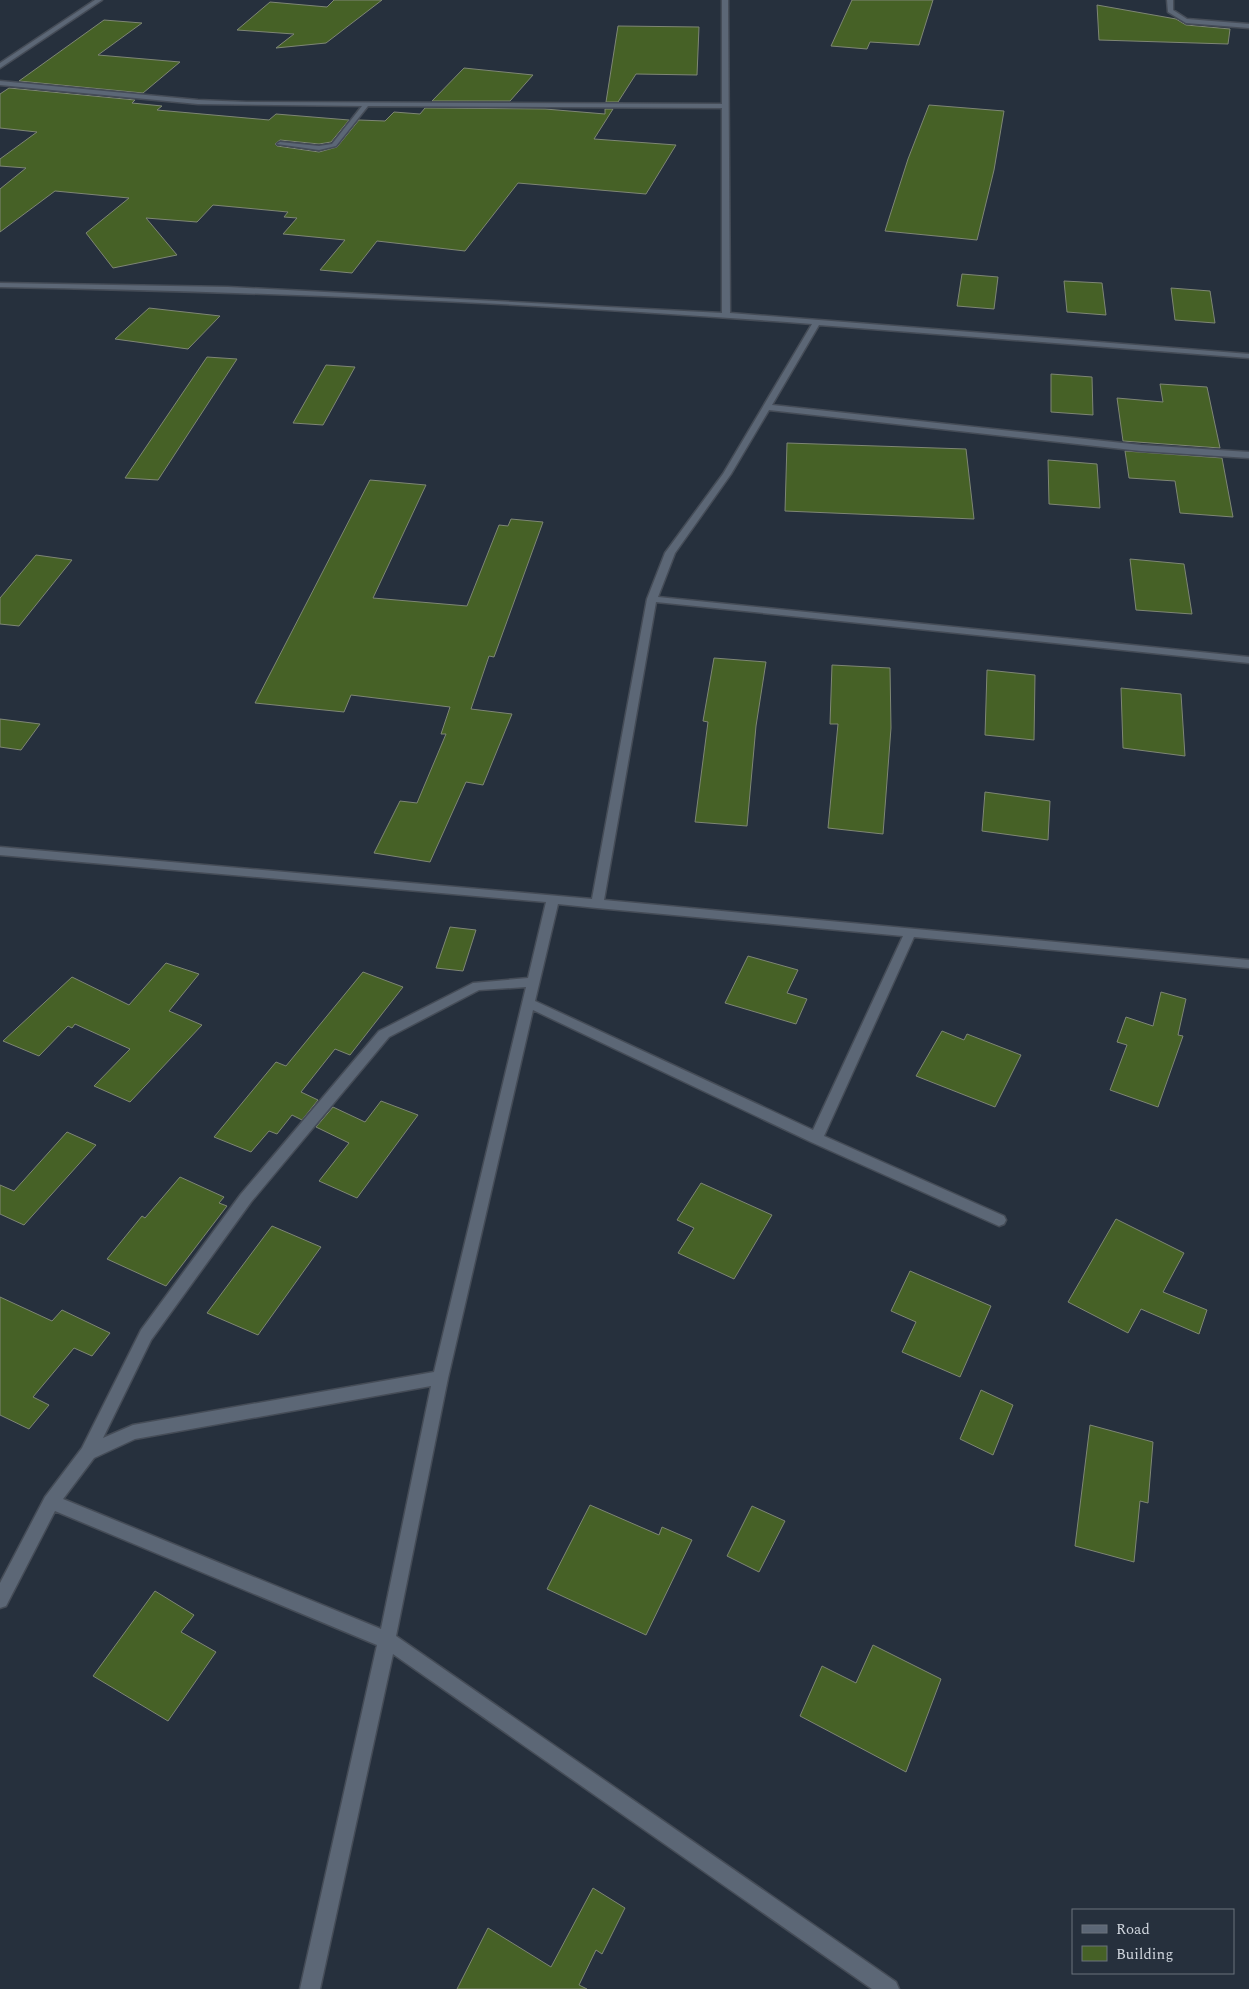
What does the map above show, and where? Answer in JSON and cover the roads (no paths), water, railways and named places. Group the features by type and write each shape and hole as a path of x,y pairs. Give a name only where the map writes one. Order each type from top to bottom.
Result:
{"street":[{"path":"0,66 98,0"},
{"path":"725,0 726,315"},
{"path":"1170,0 1170,11 1186,21 1249,26"},
{"path":"0,83 198,102 725,106"},
{"path":"280,144 319,148 334,145 368,103"},
{"path":"0,285 228,289 726,315 816,324 1249,356"},
{"path":"597,904 652,599 670,553 727,474 816,324"},
{"path":"766,407 1141,448 1249,456"},
{"path":"652,599 1249,660"},
{"path":"0,851 553,899 1249,964"},
{"path":"310,1989 387,1640 440,1378 553,899"},
{"path":"816,1138 910,933"},
{"path":"0,1600 51,1502 88,1453 146,1335 246,1198 384,1034 477,986 534,982"},
{"path":"529,1004 816,1138 999,1220"},
{"path":"88,1453 133,1432 440,1378"},
{"path":"51,1502 387,1640 889,1989"}]}
